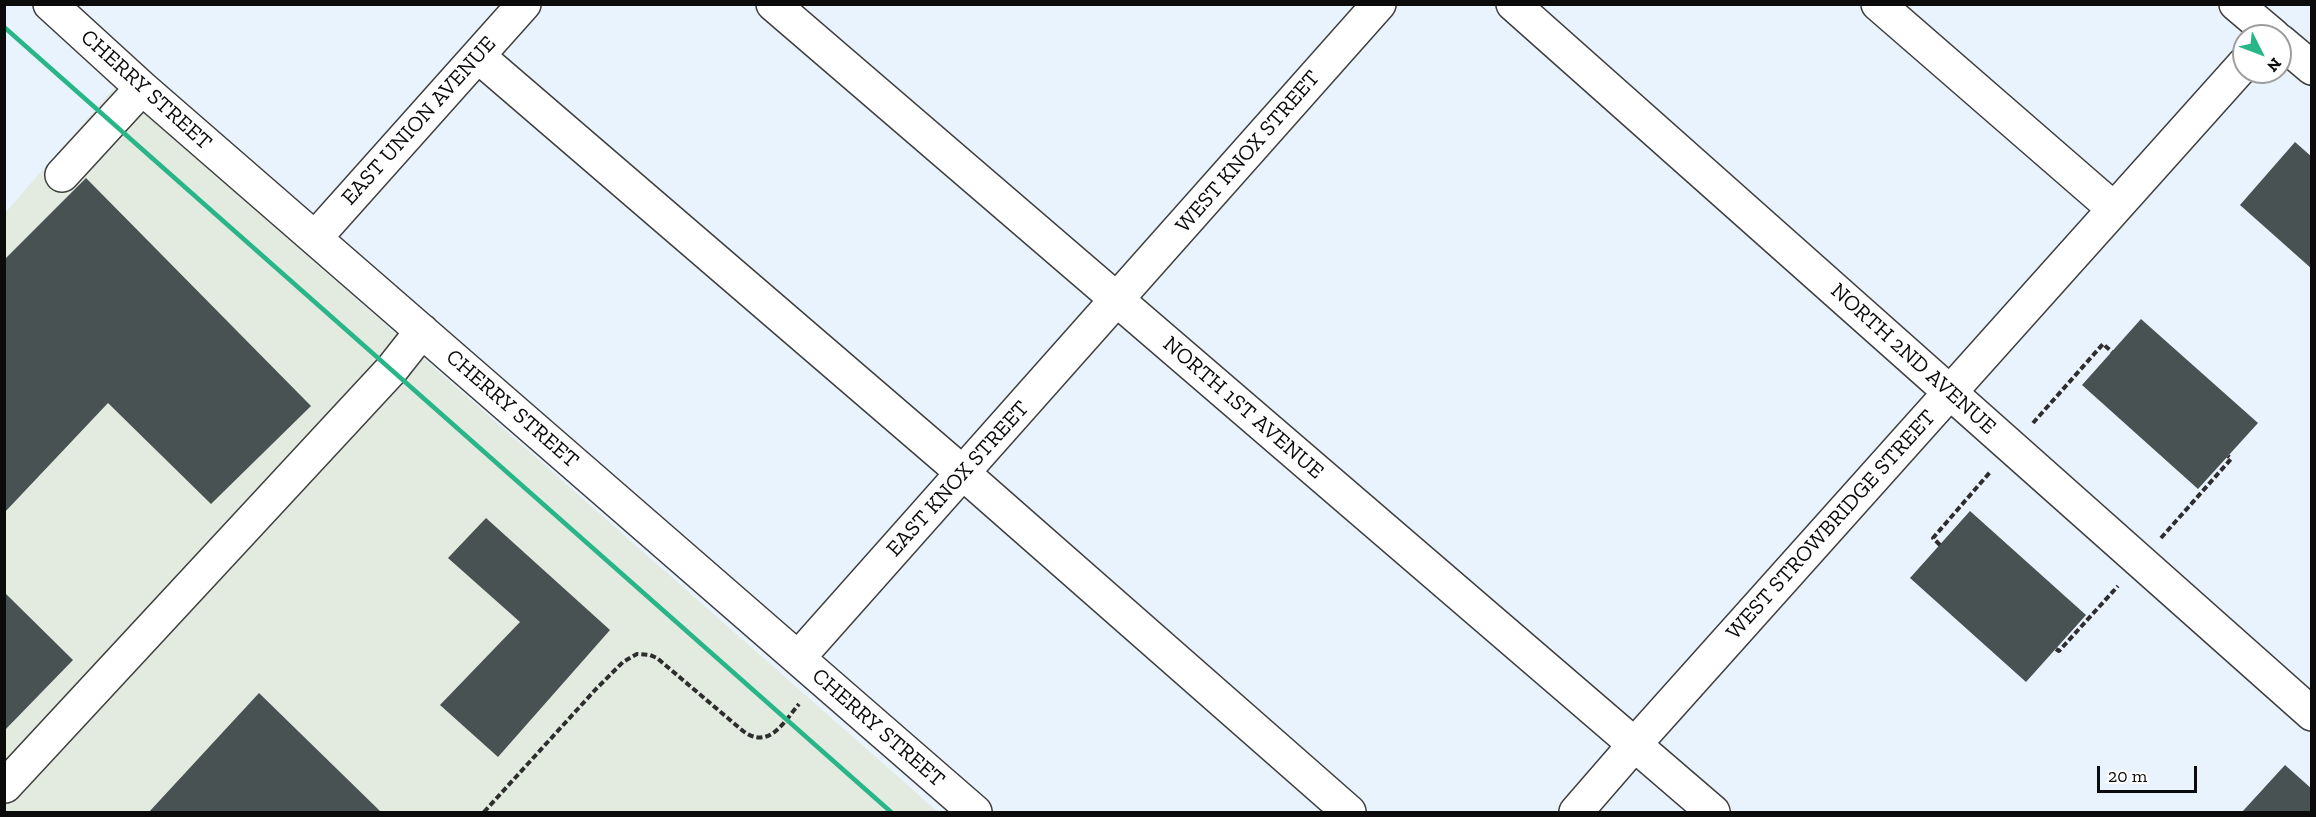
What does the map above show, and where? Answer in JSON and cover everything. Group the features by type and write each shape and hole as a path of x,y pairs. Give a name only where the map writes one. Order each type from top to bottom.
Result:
{"street":[{"name":"CHERRY STREET","path":"50,4 142,88 975,813"},
{"name":"EAST UNION AVENUE","path":"315,238 524,4"},
{"name":"NORTH 1ST AVENUE","path":"773,4 1713,813"},
{"name":"WEST KNOX STREET","path":"1118,300 1378,4"},
{"name":"NORTH 2ND AVENUE","path":"1514,4 2312,714"},
{"path":"1878,4 2114,209"},
{"path":"2236,4 2259,24"},
{"path":"2292,52 2312,68"},
{"path":"478,56 963,473 1349,813"},
{"name":"WEST STROWBRIDGE STREET","path":"1576,813 1635,744 2232,77"},
{"path":"62,175 142,88"},
{"name":"EAST KNOX STREET","path":"810,669 963,473 1118,300"},
{"path":"5,786 384,377 422,331"}],"path":[{"path":"1940,544 1933,538 2103,344 2112,352"},
{"path":"2056,649 2059,651 2231,459 2228,456"},
{"path":"484,813 596,689 623,662 637,654 644,653 657,658 743,731 756,738 769,736 810,669"}],"shaded area":[{"path":"116,86 938,812 5,812 5,213"}],"building":[{"path":"2295,142 2312,157 2312,269 2240,205"},
{"path":"86,178 311,406 211,504 108,403 4,513 4,260"},
{"path":"2141,319 2258,423 2198,489 2082,385"},
{"path":"1970,511 2086,615 2026,682 1910,578"},
{"path":"486,518 610,630 498,757 440,705 520,622 448,558"},
{"path":"4,592 73,660 4,731"},
{"path":"259,693 381,812 149,812"},
{"path":"2285,765 2312,789 2312,812 2242,812"}],"railway":[{"path":"4,27 891,812"}]}
